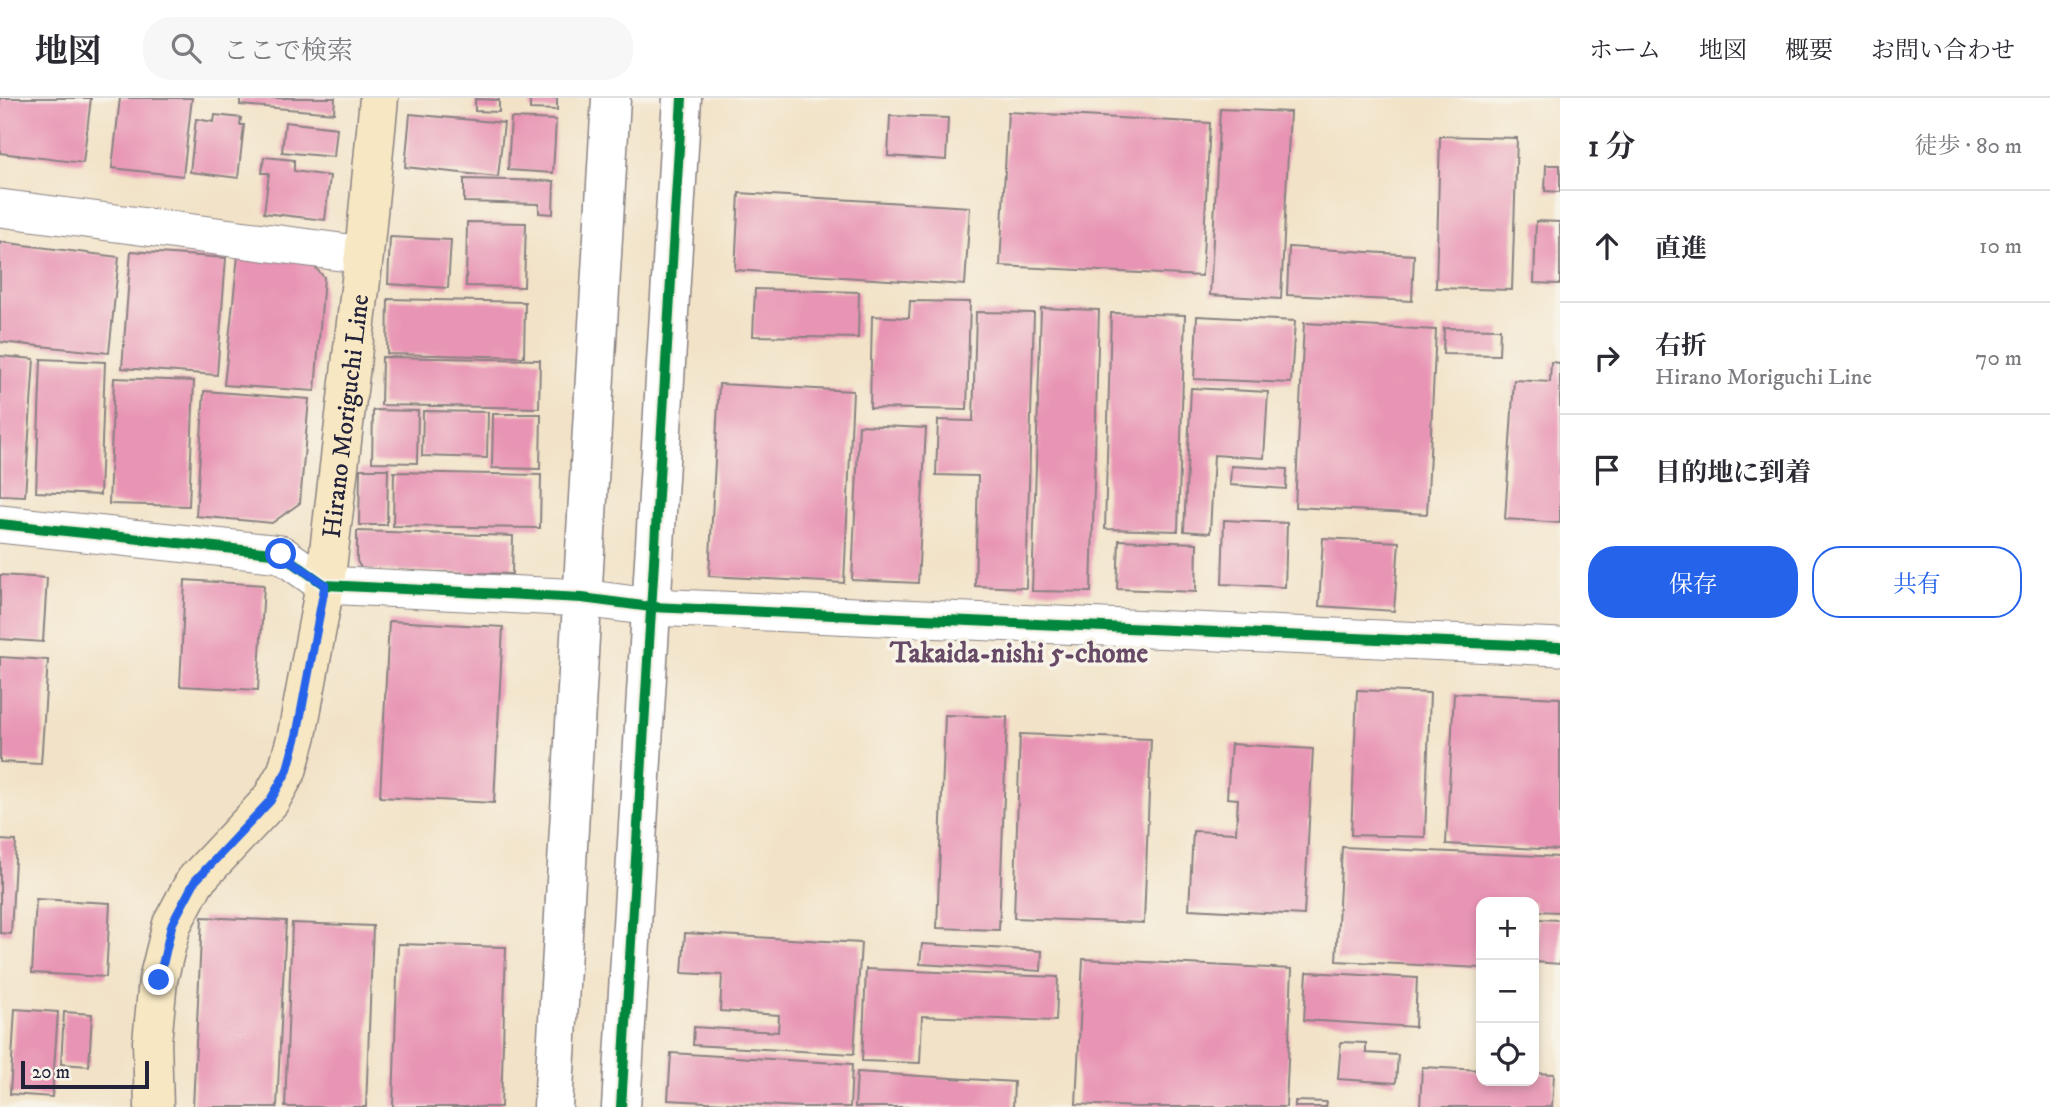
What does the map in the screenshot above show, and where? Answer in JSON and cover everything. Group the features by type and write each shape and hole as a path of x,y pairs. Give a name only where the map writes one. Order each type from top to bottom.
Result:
{"main road":[{"name":"Hirano Moriguchi Line","path":"154,1107 153,1030 159,980 172,924 195,881 270,801 287,771 297,734 325,585 365,256 379,98"}],"street":[{"path":"553,1107 611,98"},
{"path":"621,1107 682,98"},
{"path":"0,208 365,256"},
{"path":"0,524 281,554 325,585 582,598 651,607 1560,647"}],"building":[{"path":"0,98 91,98 83,163 0,153"},
{"path":"120,98 192,98 183,176 112,168"},
{"path":"240,98 335,98 334,113 240,105"},
{"path":"530,98 557,98 557,110 530,109"},
{"path":"475,99 499,100 499,112 475,111"},
{"path":"1220,109 1290,112 1281,299 1210,295"},
{"path":"1008,112 1210,123 1202,276 1000,266"},
{"path":"410,114 504,123 498,177 405,167"},
{"path":"215,115 241,118 240,125 244,125 238,178 190,172 196,119 214,122"},
{"path":"890,116 948,118 946,160 888,156"},
{"path":"511,118 556,120 553,173 508,170"},
{"path":"285,122 337,128 334,157 282,152"},
{"path":"1440,136 1517,138 1512,290 1436,288"},
{"path":"264,157 294,160 294,171 330,176 325,220 264,213 269,173 262,173"},
{"path":"1546,165 1560,165 1560,192 1545,191"},
{"path":"464,179 554,181 553,214 539,213 539,204 464,202"},
{"path":"739,193 970,207 965,285 735,270"},
{"path":"1536,221 1560,222 1560,284 1534,283"},
{"path":"467,222 526,223 524,287 466,286"},
{"path":"390,237 451,240 448,288 388,284"},
{"path":"0,242 119,257 109,353 0,342"},
{"path":"1289,247 1414,255 1412,301 1287,295"},
{"path":"131,251 226,258 217,375 122,368"},
{"path":"238,256 310,262 324,277 315,391 224,385"},
{"path":"755,289 859,292 858,338 753,336"},
{"path":"388,299 525,302 524,357 387,354"},
{"path":"910,301 970,302 967,410 870,408 872,316 909,318"},
{"path":"1041,308 1099,310 1091,592 1032,591"},
{"path":"976,312 1034,313 1026,588 975,586 978,476 936,475 938,420 973,421"},
{"path":"1111,313 1185,315 1178,531 1105,529"},
{"path":"1197,316 1295,321 1291,383 1194,379"},
{"path":"1304,323 1436,330 1427,514 1295,507"},
{"path":"1444,328 1500,329 1499,355 1443,354"},
{"path":"0,356 34,359 25,496 0,495"},
{"path":"382,357 540,360 539,408 381,405"},
{"path":"41,359 105,362 100,495 36,492"},
{"path":"1551,362 1560,363 1560,523 1505,519 1514,380 1550,382"},
{"path":"114,378 194,381 189,506 109,504"},
{"path":"719,384 853,391 844,583 709,576"},
{"path":"1191,388 1268,392 1264,458 1214,455 1210,533 1184,531"},
{"path":"204,391 309,399 300,503 272,523 196,516"},
{"path":"373,410 418,411 417,463 372,462"},
{"path":"423,411 488,412 487,458 422,456"},
{"path":"493,414 541,414 540,469 492,468"},
{"path":"859,425 926,428 918,583 852,580"},
{"path":"1231,466 1287,469 1286,489 1230,485"},
{"path":"360,469 388,469 387,525 359,525"},
{"path":"394,472 541,475 540,528 393,526"},
{"path":"1224,520 1287,523 1285,587 1222,584"},
{"path":"357,531 513,536 512,574 362,570 357,561"},
{"path":"1323,538 1399,542 1394,611 1319,606"},
{"path":"1119,540 1197,543 1196,592 1117,589"},
{"path":"0,575 47,578 43,642 0,639"},
{"path":"185,580 264,585 258,690 180,686"},
{"path":"389,621 503,627 494,803 380,797"},
{"path":"0,657 48,660 41,764 0,762"},
{"path":"1357,690 1430,693 1425,837 1351,835"},
{"path":"1454,693 1560,698 1560,850 1446,844"},
{"path":"945,715 1007,717 999,930 937,928"},
{"path":"1020,734 1151,739 1144,923 1014,918"},
{"path":"1231,744 1313,749 1304,915 1189,909 1193,831 1236,833 1238,799 1227,798"},
{"path":"0,840 16,841 11,934 0,933"},
{"path":"1342,847 1560,857 1560,912 1539,911 1539,897 1476,897 1476,968 1336,961"},
{"path":"36,899 110,903 106,977 32,973"},
{"path":"202,917 286,921 277,1107 193,1107"},
{"path":"1539,919 1560,920 1560,964 1539,962"},
{"path":"292,923 373,926 366,1107 285,1107"},
{"path":"685,933 861,943 854,1054 693,1045 694,1027 778,1032 779,1015 720,1011 722,975 682,973"},
{"path":"398,944 506,947 501,1107 393,1107"},
{"path":"922,944 1042,951 1041,971 920,964"},
{"path":"1083,959 1292,969 1286,1107 1137,1107 1076,1104"},
{"path":"866,969 1058,977 1056,1021 922,1016 920,1063 862,1061"},
{"path":"1307,972 1417,978 1415,1027 1304,1020"},
{"path":"15,1009 58,1012 52,1097 10,1094"},
{"path":"64,1012 92,1014 89,1066 61,1064"},
{"path":"1341,1042 1366,1043 1366,1053 1398,1055 1396,1083 1338,1079"},
{"path":"671,1053 852,1064 850,1107 668,1100"},
{"path":"1422,1067 1476,1070 1476,1086 1539,1086 1539,1073 1554,1074 1552,1107 1420,1107"},
{"path":"857,1072 1014,1082 1013,1107 855,1107"},
{"path":"1295,1101 1327,1102 1326,1107 1295,1107"}],"cycle path":[{"path":"621,1107 682,98"},
{"path":"0,524 281,554 325,585 582,598 651,607 1560,647"}],"district":[{"name":"Takaida-nishi 5-chome","path":"1019,652"}],"route":[{"path":"159,980 172,924 195,881 270,801 287,771 297,734 325,585 281,554"}]}
